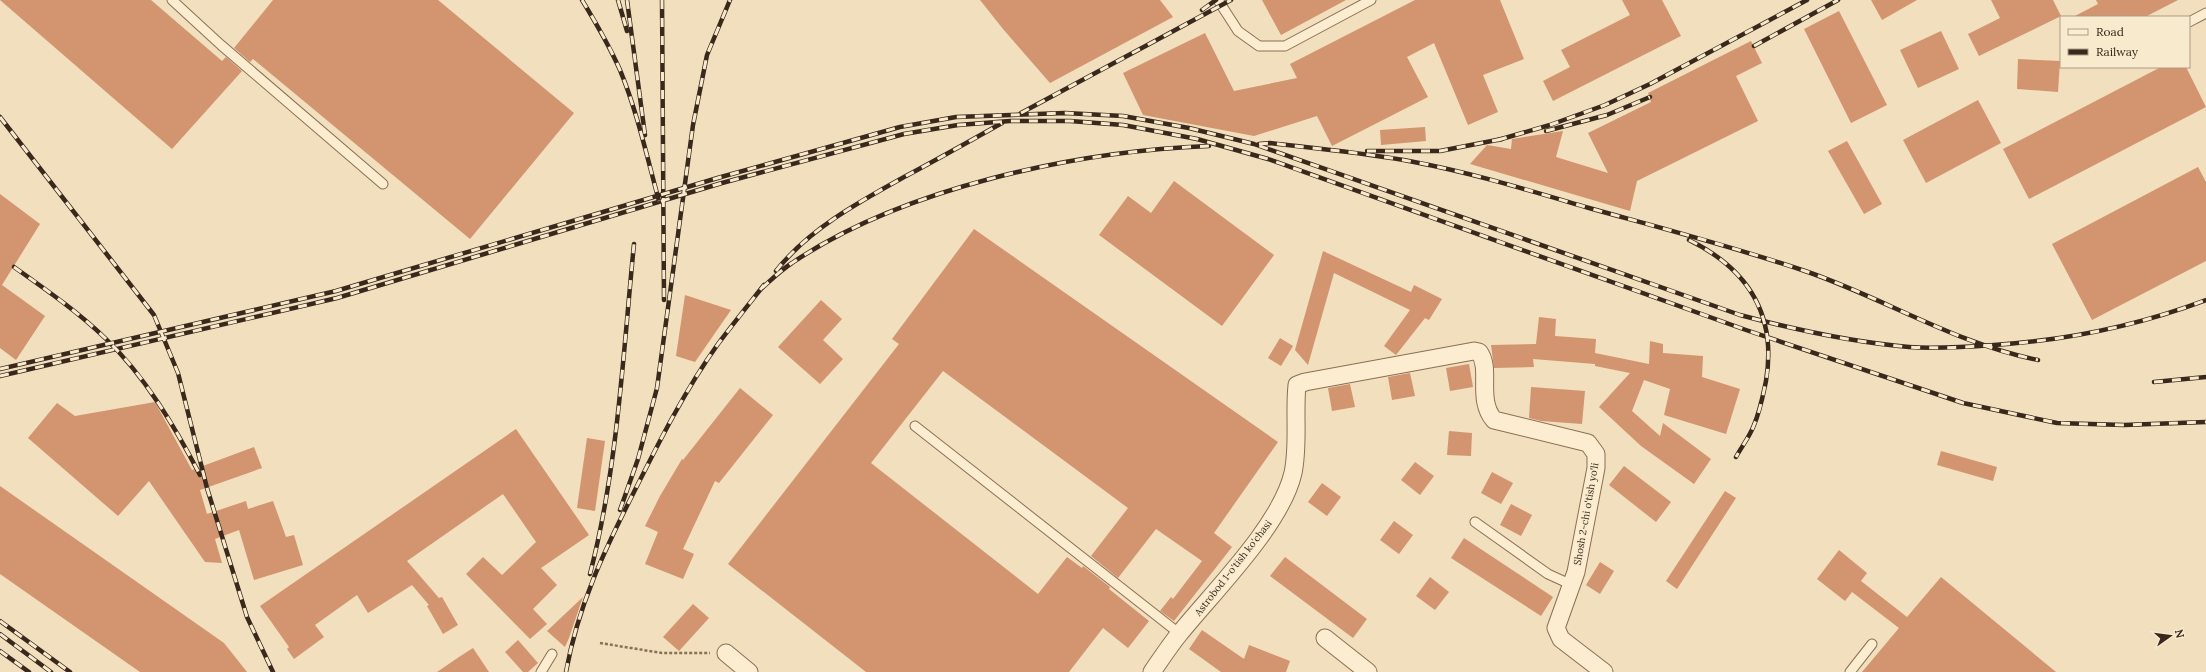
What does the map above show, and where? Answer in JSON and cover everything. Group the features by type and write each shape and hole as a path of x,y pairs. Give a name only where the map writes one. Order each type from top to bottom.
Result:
{"street":[{"name":"Astrobod 1-o'tish ko'chasi","path":"1152,672 1180,634 1231,573 1272,518 1287,490 1295,458 1297,385 1305,382 1467,351 1479,352 1483,360"},
{"name":"Shosh 2-chi o'tish yo'li","path":"1483,360 1485,402 1494,420 1588,443 1596,454 1596,468 1572,586 1556,624 1558,636 1604,672"},
{"path":"1325,638 1368,672"},
{"path":"726,653 749,672"}],"lane":[{"path":"172,0 221,45 383,184"},
{"path":"1218,0 1238,31 1259,46 1285,46 1371,0"},
{"path":"2190,21 2206,13"},
{"path":"915,426 1180,634"},
{"path":"1475,522 1548,574 1572,586"},
{"path":"1850,672 1872,644"},
{"path":"541,672 552,654"}],"path":[{"path":"600,643 662,653 726,653"}],"building":[{"path":"0,0 151,0 222,61 226,57 242,71 172,149"},
{"path":"273,0 438,0 574,113 470,239 253,59 250,62 234,48"},
{"path":"980,0 1160,0 1173,17 1050,83"},
{"path":"1262,0 1346,0 1281,35"},
{"path":"1415,0 1500,0 1524,59 1483,75 1498,112 1468,125 1434,43 1407,57 1428,97 1332,146 1317,116 1254,136 1143,115 1123,73 1205,33 1234,91 1297,78 1290,64"},
{"path":"1622,0 1662,0 1681,36 1553,101 1543,81 1570,67 1561,50 1630,15"},
{"path":"1871,0 1917,0 1882,20"},
{"path":"1991,0 2053,0 2061,16 1979,56 1968,34 2000,18"},
{"path":"2096,0 2178,0 2147,16 2075,16 2098,4"},
{"path":"1839,11 1887,105 1851,123 1804,29"},
{"path":"1941,31 1959,69 1918,88 1900,50"},
{"path":"1751,41 1762,63 1736,76 1758,121 1637,181 1630,211 1470,164 1487,145 1511,149 1512,139 1563,131 1556,157 1608,173 1588,133 1651,102 1648,93"},
{"path":"2018,59 2060,61 2058,92 2017,89"},
{"path":"2159,68 2186,68 2206,107 2029,199 2003,149"},
{"path":"1978,100 2001,143 1926,183 1903,140"},
{"path":"1425,127 1426,141 1381,145 1380,130"},
{"path":"1847,141 1882,204 1864,214 1828,151"},
{"path":"2198,167 2206,182 2206,261 2092,320 2052,244"},
{"path":"1174,181 1274,255 1222,326 1099,235 1128,196 1151,213"},
{"path":"0,194 40,224 2,285 45,316 16,360 0,348"},
{"path":"974,229 1278,442 1214,533 1232,547 1174,621 1160,611 1171,597 1173,599 1202,561 1156,529 1118,578 1091,556 1128,508 943,371 871,463 1038,594 1067,557 1082,568 1083,566 1110,587 1109,589 1149,621 1128,648 1103,628 1069,672 866,672 728,564 899,344 892,339"},
{"path":"1323,251 1411,292 1414,285 1442,299 1429,320 1425,318 1396,355 1384,346 1410,310 1334,273 1308,365 1295,350"},
{"path":"685,295 731,310 695,362 676,356"},
{"path":"821,300 842,319 823,340 843,359 820,384 778,347"},
{"path":"1539,317 1556,319 1555,336 1596,339 1595,353 1649,364 1650,341 1663,344 1663,353 1703,356 1702,377 1740,389 1726,434 1664,415 1670,389 1644,380 1632,411 1660,436 1663,423 1711,459 1694,484 1641,446 1599,407 1630,373 1595,366 1595,364 1533,359 1534,367 1494,368 1491,345 1536,344"},
{"path":"1280,338 1293,346 1281,366 1268,358"},
{"path":"1469,364 1473,387 1450,391 1446,368"},
{"path":"1410,373 1415,396 1392,400 1388,377"},
{"path":"1350,384 1355,407 1332,411 1328,388"},
{"path":"1531,387 1585,391 1582,424 1541,421 1529,418"},
{"path":"740,388 773,415 719,483 715,481 683,549 694,554 683,579 645,564 658,532 645,526 660,496 682,459 683,460"},
{"path":"155,402 192,470 254,447 262,468 200,490 207,514 246,501 248,509 273,501 286,537 294,535 303,565 254,580 239,530 215,539 222,563 205,562 149,481 118,516 28,438 57,403 75,416"},
{"path":"516,429 589,535 541,568 557,585 533,609 547,624 530,639 466,574 483,557 502,575 536,542 503,494 407,561 439,598 442,597 458,625 443,634 427,606 429,605 412,585 368,613 357,595 315,625 324,637 294,659 287,649 289,647 260,606"},
{"path":"1449,431 1472,433 1471,456 1447,455"},
{"path":"587,438 605,441 595,511 577,508"},
{"path":"1941,451 1997,467 1993,481 1937,465"},
{"path":"1415,462 1434,476 1420,495 1401,480"},
{"path":"1624,466 1671,502 1656,522 1609,485"},
{"path":"1492,472 1513,483 1501,504 1481,493"},
{"path":"1322,483 1341,497 1327,516 1308,502"},
{"path":"0,486 224,643 247,672 140,672 0,574"},
{"path":"1725,491 1736,498 1677,589 1666,581"},
{"path":"1511,504 1532,515 1521,536 1500,525"},
{"path":"1394,521 1413,535 1399,554 1380,540"},
{"path":"1464,538 1553,597 1541,616 1451,558"},
{"path":"1839,550 1867,573 1861,581 1907,617 1941,577 2056,672 1862,672 1899,628 1852,592 1845,601 1817,579"},
{"path":"1285,557 1367,619 1353,638 1270,576"},
{"path":"1600,562 1614,571 1600,594 1586,585"},
{"path":"1430,577 1449,592 1435,610 1416,596"},
{"path":"583,597 569,638 565,647 547,631"},
{"path":"693,604 709,618 679,651 663,637"},
{"path":"1202,630 1244,659 1249,645 1290,661 1286,672 1221,672 1189,649"},
{"path":"518,640 538,663 528,672 523,672 505,652"},
{"path":"473,648 489,672 437,672 459,657"}],"railway":[{"path":"582,0 620,70 632,102 659,201"},
{"path":"618,0 627,31"},
{"path":"627,0 645,135"},
{"path":"662,0 664,300"},
{"path":"620,510 638,459 657,388 693,125 707,55 730,0"},
{"path":"1202,10 1216,0"},
{"path":"1021,113 1231,0"},
{"path":"1498,140 1550,125 1605,105 1650,84 1807,0"},
{"path":"1754,46 1838,0"},
{"path":"1546,131 1607,115 1650,97"},
{"path":"0,369 336,291 721,177 900,127 956,117 1065,113 1123,116 1189,128 1254,144 1740,315 1782,326 1845,339 1920,348 2022,343 2049,340 2128,324 2206,300"},
{"path":"0,117 154,315 178,373 207,488 247,617 273,672"},
{"path":"0,376 337,298 722,183 904,134 958,125 1010,121 1070,121 1123,125 1197,139 1268,159 1746,330 1963,403 2057,423 2124,425 2206,422"},
{"path":"776,271 789,256 819,229 853,206 1002,123"},
{"path":"1367,151 1440,151 1502,139"},
{"path":"1259,144 1270,143 1396,159 1436,166 1502,183 1778,262 1834,282 1920,320 1978,343 2008,353 2038,360"},
{"path":"762,288 788,266 836,237 885,214 938,194 992,178 1048,165 1157,149 1209,146"},
{"path":"1689,240 1710,252 1727,265 1742,280 1754,297 1762,315 1767,335 1768,357 1766,381 1761,403 1752,429 1736,457"},
{"path":"590,574 607,492 613,451 623,368 634,244"},
{"path":"14,267 61,301 105,338 120,353 146,385 170,421 200,475"},
{"path":"566,672 577,624 593,579 612,536 653,454 694,380 724,337 764,285"},
{"path":"2154,382 2206,377"},
{"path":"0,621 70,672"},
{"path":"0,634 51,672"},
{"path":"0,651 29,672"}]}
